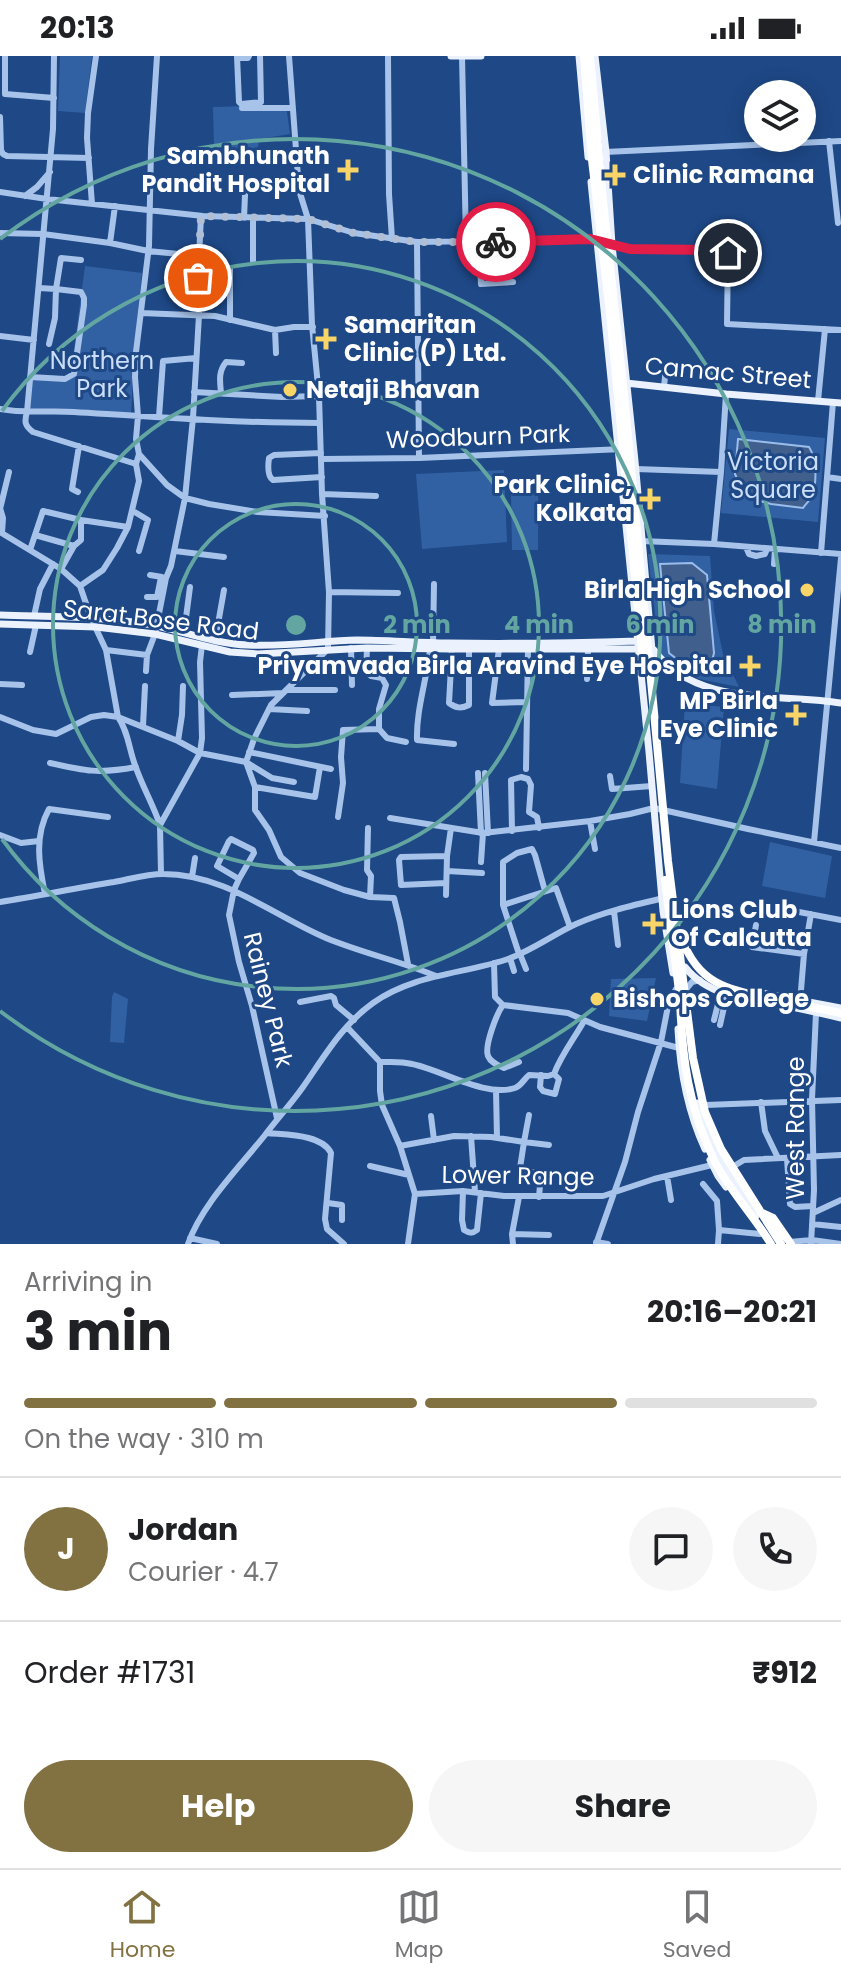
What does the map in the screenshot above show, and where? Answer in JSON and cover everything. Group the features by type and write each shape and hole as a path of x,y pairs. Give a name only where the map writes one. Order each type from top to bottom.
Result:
{"highway":[{"path":"587,56 671,883 693,1058 705,1112 721,1149 759,1216 773,1218 781,1244"},
{"path":"587,56 592,160 610,313 682,1048 690,1096 716,1164 781,1244"},
{"path":"671,883 686,949 696,966 710,979 731,990 841,1013"}],"main road":[{"path":"451,56 481,56"},
{"path":"587,56 606,152 612,245 628,383 666,810 696,1066 706,1105 720,1140 781,1244"},
{"path":"587,56 588,153 662,898 671,960 696,1103 718,1156 781,1244"},
{"name":"Camac Street","path":"612,384 837,403"},
{"path":"0,615 91,618 245,645 328,646 356,640 431,646 637,645 652,640"},
{"name":"Sarat Bose Road","path":"0,624 155,630 230,652 258,654 328,646 431,646 452,653 637,645 653,650"},
{"path":"653,650 663,663 699,686 762,697 841,703"},
{"path":"671,960 683,957 728,985 841,1013"},
{"path":"673,970 685,967"},
{"path":"685,967 700,980 724,993 800,1004 816,1013 841,1013"},
{"path":"678,994 679,1048 693,1122 718,1176 760,1234 781,1244"}],"street":[{"path":"5,56 5,94 54,98"},
{"path":"54,56 50,172 26,427 33,432 136,464"},
{"path":"92,204 88,113 96,56"},
{"path":"80,586 103,570 128,527 139,481 135,377 148,251 157,56"},
{"path":"289,56 299,190 308,219 329,592 328,646 269,709 246,762 255,787 255,810 269,830 281,857 300,873 318,881 370,897 394,898 408,964"},
{"path":"388,56 392,239"},
{"path":"462,56 466,242"},
{"path":"239,57 255,57 261,102 241,104 239,57"},
{"path":"242,108 292,108"},
{"path":"0,117 1,150 7,156 89,158"},
{"path":"829,141 838,223"},
{"path":"588,153 841,141"},
{"path":"25,196 50,172"},
{"path":"0,192 201,216 308,219 354,233 417,242 590,239 630,249 728,253 727,324 841,330"},
{"path":"244,218 245,195"},
{"path":"110,243 115,206"},
{"path":"146,671 163,577 175,551 185,498 199,315 201,216"},
{"path":"253,218 253,261"},
{"path":"0,233 43,234 199,256"},
{"path":"417,242 419,458"},
{"path":"479,242 481,284 513,282"},
{"path":"49,344 61,258 81,260"},
{"path":"230,269 230,320"},
{"path":"30,377 65,379 72,376 76,370 84,298 78,291 39,288"},
{"path":"141,313 215,316 275,330 313,327"},
{"path":"818,401 825,329"},
{"path":"275,330 276,353"},
{"path":"0,336 34,340"},
{"path":"159,417 163,361 196,358"},
{"path":"221,393 220,380 226,362 242,363"},
{"path":"664,387 666,366"},
{"path":"194,392 319,396"},
{"path":"714,544 726,394"},
{"path":"821,553 837,403"},
{"path":"0,409 263,423 319,423"},
{"path":"78,492 72,489 79,446"},
{"name":"Woodburn Park","path":"322,477 273,480 269,475 268,461 274,455 419,458 634,448"},
{"path":"139,454 167,485 185,498 258,512 325,516"},
{"path":"636,469 721,472"},
{"path":"9,472 0,508 3,518 1,532 61,569 80,586 106,650 118,717 160,825 161,874"},
{"path":"827,477 841,479"},
{"path":"322,494 376,496"},
{"path":"30,550 43,511 128,527"},
{"path":"133,511 148,518 139,551"},
{"path":"61,569 81,540 81,520"},
{"path":"35,535 74,546"},
{"path":"627,541 714,544 841,556 814,842"},
{"path":"774,564 775,549"},
{"path":"175,551 224,557"},
{"path":"34,616 40,589 53,564"},
{"path":"150,575 163,577"},
{"path":"434,584 431,646 417,740 454,744"},
{"path":"184,633 190,587"},
{"path":"215,641 224,590"},
{"path":"329,592 398,593"},
{"path":"147,597 159,597"},
{"path":"30,652 36,625"},
{"path":"160,825 200,753 202,645"},
{"path":"351,648 352,685"},
{"path":"367,648 366,672 382,678 386,685 379,709 379,729 387,738 406,742"},
{"path":"499,649 492,703 526,702"},
{"path":"587,679 588,649"},
{"path":"106,650 147,655"},
{"path":"526,769 528,650"},
{"path":"452,653 449,703 455,708 469,705 469,653"},
{"path":"0,684 22,685"},
{"path":"143,726 145,686"},
{"path":"178,741 183,686"},
{"path":"232,695 335,690"},
{"path":"269,709 307,711"},
{"path":"0,717 33,730 56,734 91,717 118,717 200,753 246,762 272,778 294,782"},
{"path":"338,817 343,783 343,730 379,729"},
{"path":"249,752 331,769"},
{"path":"50,763 88,772 136,767"},
{"path":"255,787 315,797 320,767"},
{"path":"481,773 484,833 481,862"},
{"path":"610,776 612,789 652,786"},
{"path":"512,831 511,780 521,777 528,779 531,785 529,812 537,817 539,828"},
{"path":"390,818 484,833 590,821 654,808 841,848"},
{"path":"45,894 39,864 39,841 49,809 108,817"},
{"path":"590,821 595,849"},
{"path":"368,828 370,897"},
{"path":"446,895 451,828"},
{"path":"0,835 21,843 39,841"},
{"path":"234,890 254,852 231,839 217,866 239,879"},
{"path":"526,969 503,905 501,864 511,855 529,848 534,851 545,891"},
{"path":"446,883 401,885 399,860 401,857 447,856"},
{"path":"192,877 195,858"},
{"path":"447,871 482,873"},
{"path":"0,902 161,874 192,877 248,896 301,927 330,939 436,976"},
{"path":"503,905 556,888 570,927"},
{"name":"Rainey Park","path":"234,890 231,924 277,1118"},
{"path":"217,1244 189,1241 193,1229 303,1088 331,1045 373,1003 436,976 510,958 570,927 614,911 675,896"},
{"path":"773,907 841,920"},
{"path":"614,911 618,945"},
{"path":"800,1004 811,914"},
{"path":"756,925 752,947 804,954"},
{"path":"510,958 514,971"},
{"path":"494,963 495,997 503,1005 568,1013 600,1027 679,1048"},
{"path":"608,1244 596,1243 625,1162 661,1042 669,1001 692,982 700,980"},
{"path":"717,1022 724,993"},
{"path":"300,1002 331,996 336,1005 354,1020"},
{"path":"503,1005 498,1012 487,1055 492,1062 504,1068 519,1062"},
{"name":"West Range","path":"811,1242 816,1013"},
{"path":"554,1074 561,1056 584,1021"},
{"path":"347,1027 380,1062 382,1105 400,1146 415,1194 408,1244"},
{"path":"380,1062 411,1063 482,1089 496,1090 516,1088 529,1075 554,1074"},
{"path":"541,1075 540,1087 555,1094 559,1079 554,1074"},
{"path":"496,1090 497,1138"},
{"path":"706,1105 841,1100"},
{"path":"761,1102 765,1131 778,1158"},
{"path":"529,1115 520,1168 541,1174 539,1197"},
{"path":"431,1116 434,1140"},
{"path":"267,1133 316,1139 329,1147 325,1219 327,1229 344,1244"},
{"path":"400,1146 471,1136 549,1145"},
{"path":"463,1191 464,1230 474,1233 477,1230 478,1192 471,1136"},
{"path":"734,1166 744,1160 841,1155"},
{"path":"787,1158 790,1204 813,1210 841,1200"},
{"name":"Lower Range","path":"415,1194 463,1191 519,1197 603,1196 712,1165"},
{"path":"370,1166 409,1175"},
{"path":"667,1176 671,1200"},
{"path":"703,1184 717,1201 718,1244"},
{"path":"513,1244 519,1197"},
{"path":"328,1203 342,1205 342,1220"},
{"path":"812,1224 841,1227"},
{"path":"719,1230 760,1234"},
{"path":"512,1234 549,1235"},
{"path":"781,1244 798,1240 841,1244"}],"green space":[{"path":"60,56 92,56 85,113 58,111"},
{"path":"286,105 290,134 259,139 258,148 214,148 213,107"},
{"name":"Northern Park","path":"85,266 142,273 131,414 29,411 32,378 70,379"},
{"name":"Victoria Square","path":"729,429 825,438 818,522 721,513"},
{"path":"504,470 507,542 422,549 416,474"},
{"path":"511,493 538,493 538,550 512,550"},
{"path":"648,554 710,556 714,611 723,654 739,687 699,679 660,658"},
{"path":"685,703 724,707 717,789 680,783"},
{"path":"770,842 832,856 825,898 762,886"},
{"path":"656,978 647,1021 609,1016 611,979"},
{"path":"114,992 128,999 124,1043 110,1042"}],"shaded area":[{"path":"738,439 809,447 815,464 815,485 803,508 745,497 735,474"},
{"path":"692,563 707,575 714,653 712,661 682,663 669,653 660,564"}],"way so far":[{"path":"198,278 201,216 308,219 354,233 417,242 496,242"}],"place":[{"name":"Sambhunath Pandit Hospital","path":"348,170"},
{"name":"Clinic Ramana","path":"615,175"},
{"name":"Samaritan Clinic (P) Ltd.","path":"326,339"},
{"name":"Netaji Bhavan","path":"290,390"},
{"name":"Park Clinic, Kolkata","path":"650,499"},
{"name":"Birla High School","path":"807,590"},
{"name":"Priyamvada Birla Aravind Eye Hospital","path":"750,666"},
{"name":"MP Birla Eye Clinic","path":"796,715"},
{"name":"Lions Club Of Calcutta","path":"653,924"},
{"name":"Bishops College","path":"597,999"}],"route":[{"path":"496,242 590,239 630,249 728,253"}]}
